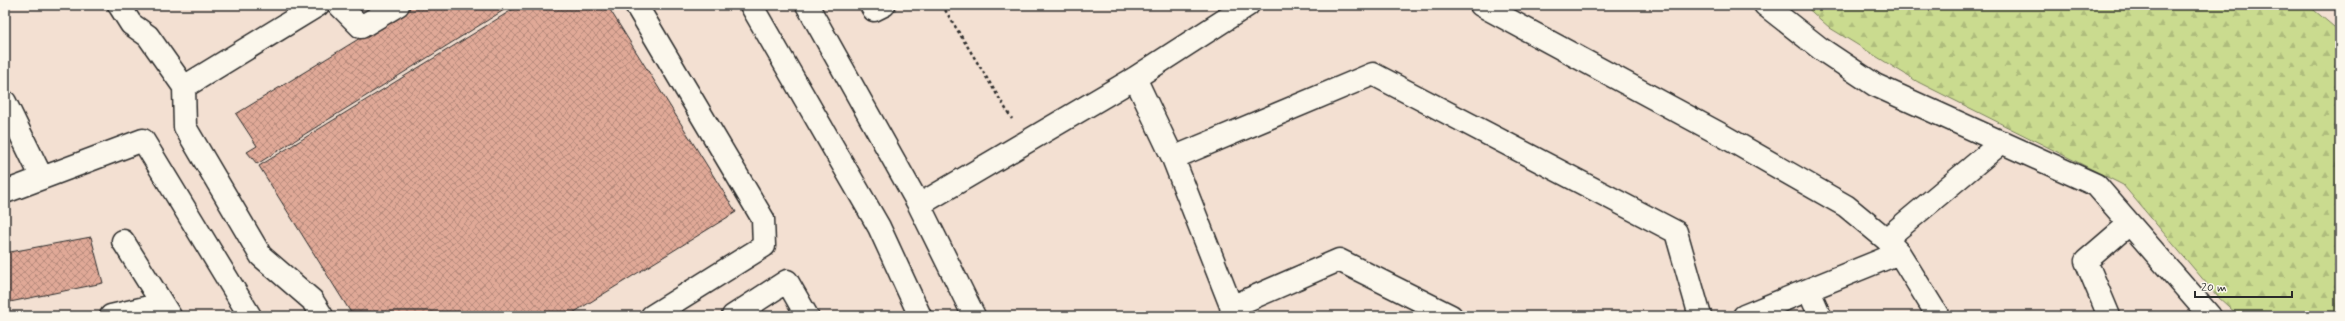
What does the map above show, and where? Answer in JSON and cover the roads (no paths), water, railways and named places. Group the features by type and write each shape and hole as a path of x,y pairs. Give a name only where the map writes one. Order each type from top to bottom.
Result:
{"street":[{"path":"119,5 131,24 148,36 184,87 185,127 261,256 312,300 322,316"},
{"path":"184,87 318,5"},
{"path":"339,5 361,27 398,5"},
{"path":"636,5 763,219 764,225 764,246 652,316"},
{"path":"751,5 879,228 920,316"},
{"path":"807,5 919,206 974,316"},
{"path":"871,5 874,10 884,5"},
{"path":"919,206 1135,78 1248,5"},
{"path":"1482,5 1786,171 1846,206 1893,246 1938,316"},
{"path":"1765,5 1821,49 1875,85 2096,185 2210,316"},
{"path":"1173,158 1373,74 1676,232 1700,316"},
{"path":"1135,78 1173,158 1233,312 1340,260 1451,316"},
{"path":"5,102 42,178"},
{"path":"5,192 143,140 250,316"},
{"path":"1744,316 1809,291 1893,246 2002,142"},
{"path":"2109,316 2086,261 2129,224"},
{"path":"111,316 166,310 123,241"},
{"path":"733,316 787,281 807,316"},
{"path":"1809,291 1820,316"}]}
